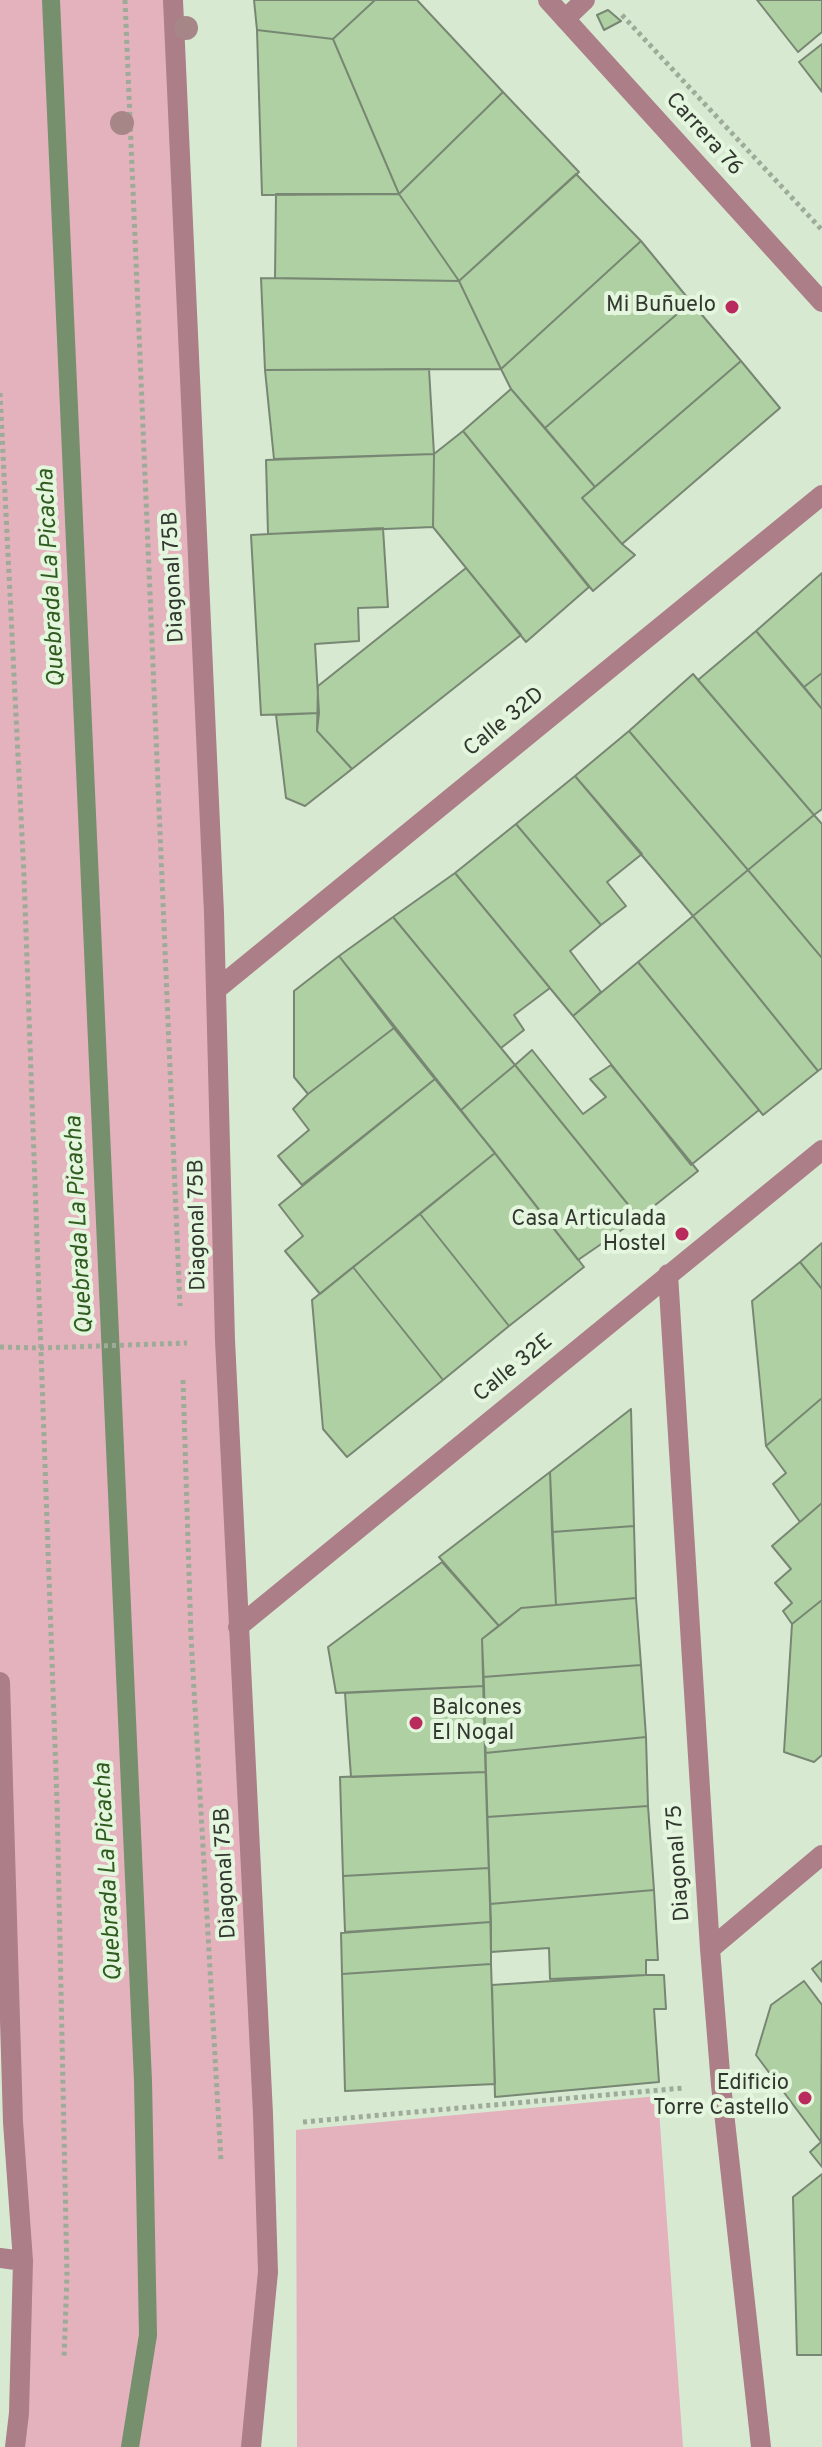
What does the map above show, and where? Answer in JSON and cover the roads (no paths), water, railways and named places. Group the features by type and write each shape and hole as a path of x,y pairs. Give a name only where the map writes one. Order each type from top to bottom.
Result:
{"street":[{"name":"Diagonal 75B","path":"173,0 217,989 225,1340 268,2272 251,2447"},
{"name":"Carrera 76","path":"548,0 822,302"},
{"path":"565,19 585,0"},
{"name":"Calle 32D","path":"217,989 822,495"},
{"name":"Calle 32E","path":"238,1627 822,1150"},
{"name":"Diagonal 75","path":"668,1274 710,1949 721,2085 761,2447"},
{"path":"0,1682 13,2122 23,2261 19,2413 15,2447"},
{"path":"710,1949 822,1855"},
{"path":"0,2258 23,2261"}],"waterway":[{"name":"Quebrada La Picacha","path":"51,0 143,2081 148,2335 130,2447"}],"place":[{"name":"Mi Buñuelo","path":"732,307"},
{"name":"Casa Articulada Hostel","path":"682,1234"},
{"name":"Balcones El Nogal","path":"416,1723"},
{"name":"Edificio Torre Castello","path":"805,2098"}]}
